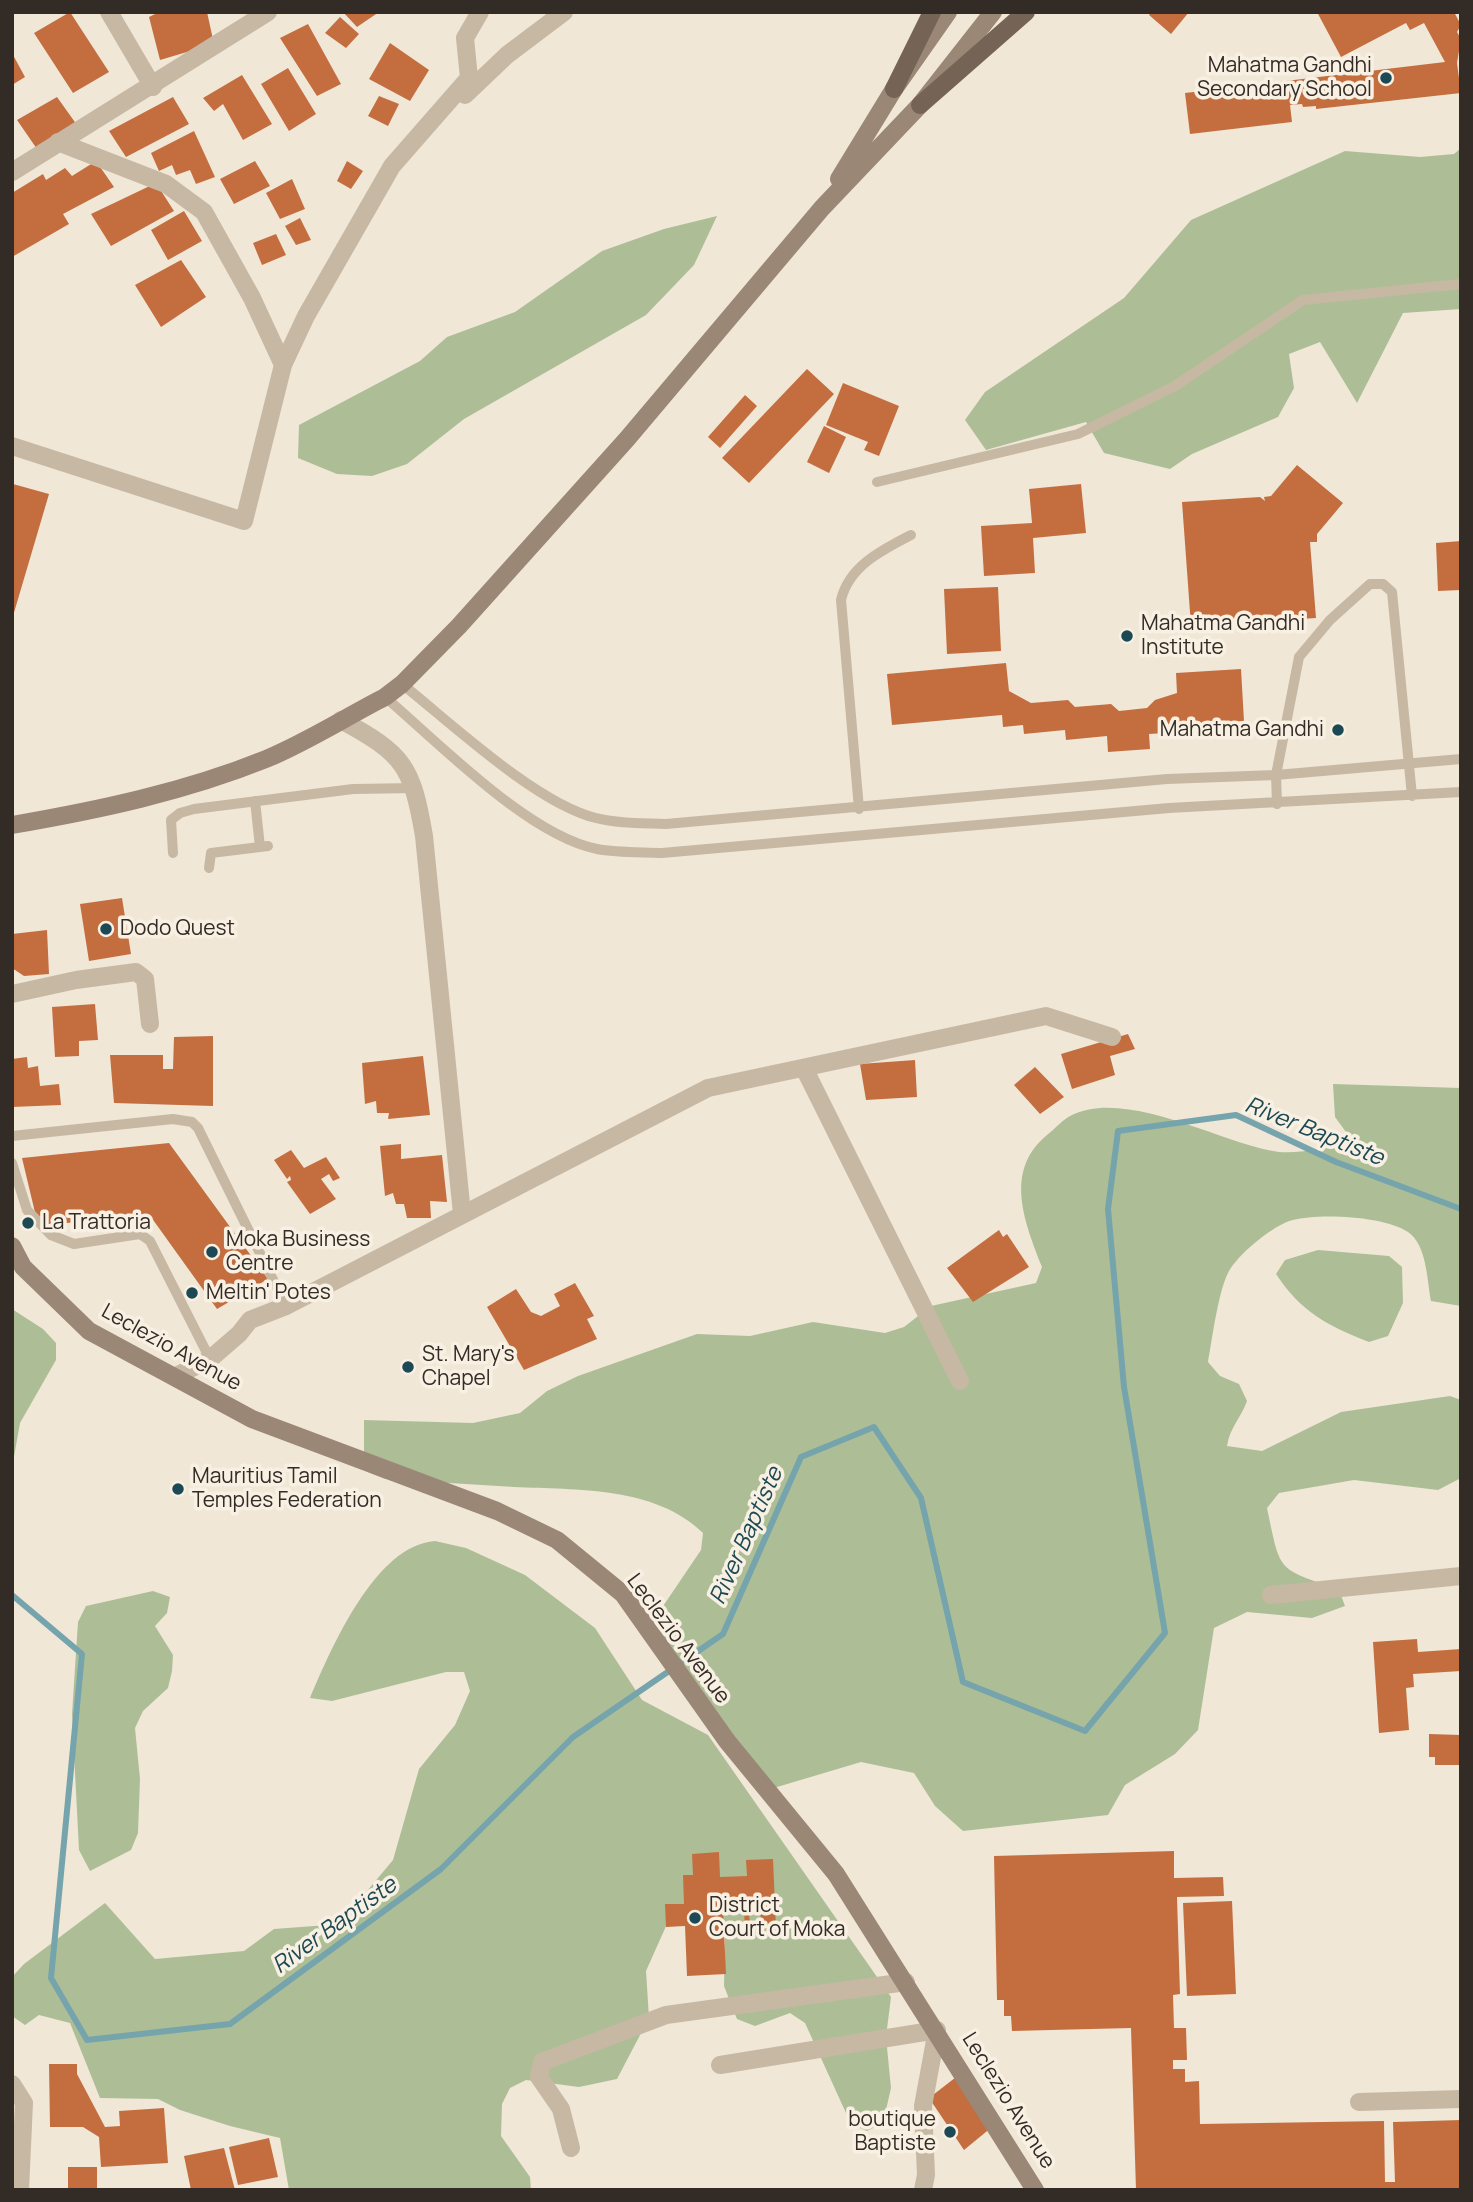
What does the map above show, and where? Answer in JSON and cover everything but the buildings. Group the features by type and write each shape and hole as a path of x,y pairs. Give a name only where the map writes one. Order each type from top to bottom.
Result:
{"main road":[{"path":"894,89 932,12"},
{"path":"822,208 894,89 948,12"},
{"path":"920,106 993,12"},
{"path":"12,825 99,810 194,785 268,758 385,697 402,684 459,626 627,439 822,208 920,106 1026,12"},
{"name":"Leclezio Avenue","path":"12,1246 18,1268 89,1331 252,1419 497,1511 557,1540 622,1594 727,1741 836,1874 937,2030 1035,2190"}],"street":[{"path":"109,12 153,87"},
{"path":"12,172 153,87 268,12"},
{"path":"12,446 244,521 283,365 306,316 392,166 469,78 465,38 480,12"},
{"path":"392,166 507,55 564,12"},
{"path":"58,142 166,184 204,212 252,298 283,365"},
{"path":"341,720 391,749 416,788 424,836 461,1214"},
{"path":"12,994 76,980 136,972 145,979 149,1024"},
{"path":"176,1376 210,1359 244,1327 708,1088 1046,1016 1112,1037"},
{"path":"804,1068 960,1381"},
{"path":"1271,1595 1461,1576"},
{"path":"571,2148 561,2109 539,2077 542,2062 666,2015 906,1982"},
{"path":"720,2065 937,2030 923,2106 926,2175 923,2190"},
{"path":"12,2084 24,2103 20,2190"},
{"path":"1359,2102 1461,2099"}],"lane":[{"path":"877,482 1077,434 1175,386 1303,300 1461,284"},
{"path":"859,809 841,600 844,586 856,570 882,550 911,535"},
{"path":"1277,804 1276,775 1299,657 1331,620 1370,584 1383,584 1392,592 1412,796"},
{"path":"402,684 552,800 596,818 666,824 859,809 1167,779 1276,775 1461,759"},
{"path":"385,697 526,817 571,842 597,849 662,853 1169,808 1461,792"},
{"path":"173,853 171,825 174,816 194,809 353,789 416,788"},
{"path":"209,868 211,853 264,846 255,800"},
{"path":"12,1136 173,1119 192,1122 198,1128 286,1306"},
{"path":"12,1163 27,1210 51,1235 74,1244 140,1234 150,1241 210,1359"}],"green space":[{"path":"1461,148 1461,309 1403,313 1357,403 1320,342 1289,354 1294,388 1278,417 1192,454 1170,469 1104,453 1086,422 986,450 965,420 985,392 1124,298 1191,220 1345,151 1420,157 1454,154"},
{"path":"717,216 694,265 646,315 464,419 407,464 372,476 337,474 298,458 299,425 420,361 447,337 515,312 602,251 664,229"},
{"path":"1333,1084 1461,1088 1461,1306 1431,1301 1419,1245 1408,1232 1398,1227 1368,1219 1319,1217 1293,1220 1276,1228 1247,1250 1232,1266 1218,1304 1208,1362 1220,1376 1239,1384 1247,1401 1227,1446 1262,1451 1341,1412 1450,1396 1461,1400 1461,1478 1438,1490 1354,1480 1279,1493 1267,1508 1279,1557 1292,1571 1339,1590 1345,1606 1312,1618 1247,1612 1214,1628 1198,1730 1175,1754 1125,1785 1108,1815 963,1831 935,1806 914,1773 861,1762 767,1790 653,1621 701,1550 703,1533 662,1506 614,1494 588,1490 385,1479 368,1472 364,1454 364,1420 473,1423 520,1413 547,1391 578,1376 697,1334 750,1336 813,1322 885,1333 904,1327 931,1306 1036,1283 1042,1267 1029,1233 1022,1198 1025,1165 1033,1149 1069,1117 1095,1109 1120,1108 1148,1113 1257,1147 1279,1152 1307,1151 1354,1143 1335,1117"},
{"path":"1318,1250 1389,1256 1402,1267 1403,1303 1388,1336 1369,1342 1341,1330 1316,1316 1285,1287 1276,1274 1285,1260"},
{"path":"12,1309 43,1329 56,1343 56,1360 20,1423 12,1468"},
{"path":"435,1541 466,1548 525,1575 595,1628 642,1700 708,1735 891,1997 886,2037 891,2088 883,2123 867,2131 851,2124 805,2023 790,2013 755,2026 737,2019 724,1986 725,1932 716,1916 667,1924 646,1971 649,2018 617,2079 579,2087 526,2080 510,2088 502,2104 501,2136 530,2177 531,2190 289,2190 280,2138 230,2126 180,2110 158,2099 100,2098 70,2023 39,2015 25,2025 12,2016 12,1977 24,1964 105,1903 155,1959 244,1951 274,1929 328,1925 357,1903 393,1860 419,1769 455,1725 470,1691 464,1672 446,1672 332,1701 310,1698 343,1628 375,1580 393,1560 413,1547"},
{"path":"153,1591 170,1597 167,1613 155,1626 173,1655 168,1688 143,1711 135,1728 140,1779 138,1833 131,1850 90,1871 79,1850 72,1714 78,1622 86,1606"}],"waterway":[{"name":"River Baptiste","path":"12,1595 82,1654 51,1978 87,2040 230,2024 441,1869 573,1737 723,1634 801,1457 874,1427 921,1498 963,1682 1085,1731 1165,1633 1124,1387 1108,1209 1118,1131 1236,1115 1336,1162 1461,1209"}],"place":[{"name":"Mahatma Gandhi Secondary School","path":"1386,78"},
{"name":"Mahatma Gandhi Institute","path":"1127,636"},
{"name":"Mahatma Gandhi","path":"1338,730"},
{"name":"Dodo Quest","path":"106,929"},
{"name":"La Trattoria","path":"28,1223"},
{"name":"Moka Business Centre","path":"212,1252"},
{"name":"Meltin' Potes","path":"192,1293"},
{"name":"St. Mary's Chapel","path":"408,1367"},
{"name":"Mauritius Tamil Temples Federation","path":"178,1489"},
{"name":"District Court of Moka","path":"695,1918"},
{"name":"boutique Baptiste","path":"950,2132"}]}
